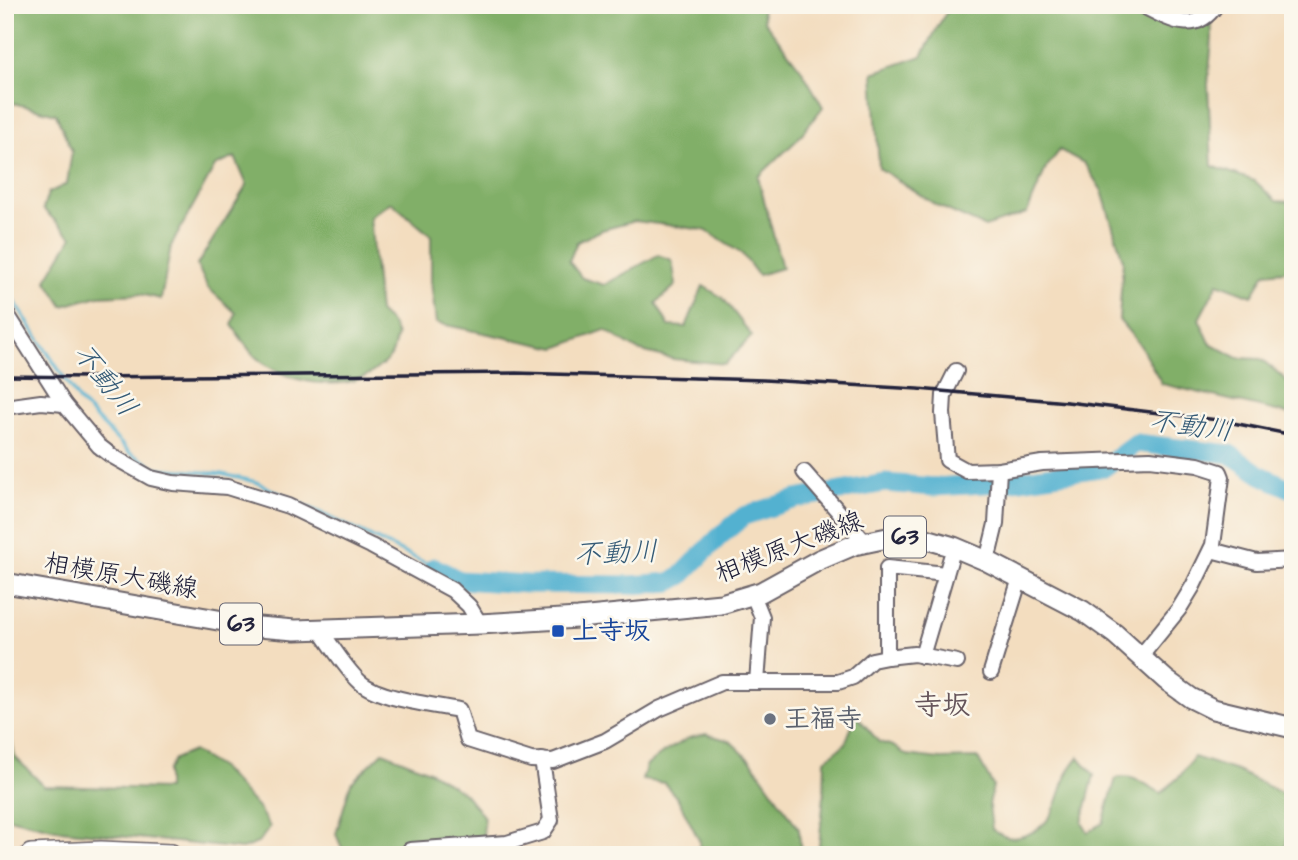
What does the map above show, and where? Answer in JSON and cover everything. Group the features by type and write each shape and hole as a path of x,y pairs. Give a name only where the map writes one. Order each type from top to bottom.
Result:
{"highway":[{"path":"31,855 101,852 171,855"}],"main road":[{"name":"相模原大磯線","path":"5,583 258,627 295,630 480,624 722,604 753,595 838,551 865,541 892,537 923,538 987,561 1083,611 1115,634 1166,680 1191,698 1213,709 1293,729"}],"street":[{"path":"1141,5 1177,22 1192,23 1203,19 1216,5"},
{"path":"1292,5 1293,43"},
{"path":"5,311 64,404 99,446 124,464 151,478 173,483 227,487 288,506 372,546 452,590 469,606 480,624"},
{"path":"956,371 944,395 947,460 967,471 999,470 1042,463 1150,459 1198,465 1220,472 1222,477 1211,550 1179,609 1141,656"},
{"path":"5,407 41,402 64,404"},
{"path":"987,561 996,524 999,470"},
{"path":"804,472 865,541"},
{"path":"922,656 954,547"},
{"path":"1211,550 1256,562 1293,560"},
{"path":"887,657 887,568 946,574"},
{"path":"991,672 1020,578"},
{"path":"753,595 762,617 757,682"},
{"path":"320,629 362,684 386,695 459,710 468,740 531,760 553,761 605,741 659,709 722,682 838,682 853,677 872,660 914,654 957,663"},
{"path":"407,855 410,850 507,843 544,832 551,820 542,760"}],"green space":[{"path":"5,5 761,5 764,21 801,69 823,107 797,140 758,177 782,268 758,275 742,254 705,230 635,221 602,230 577,242 569,261 582,278 604,285 658,255 672,260 676,285 656,303 669,326 686,327 703,286 723,298 752,336 725,364 673,359 637,350 605,330 556,348 436,323 431,282 431,236 391,202 370,217 379,312 392,324 397,335 392,354 366,376 351,381 318,383 285,375 258,359 232,325 236,313 208,288 197,265 247,185 235,157 215,166 171,246 161,299 140,294 98,296 63,306 46,280 72,237 43,209 48,193 67,184 72,151 56,114 5,101"},
{"path":"952,5 1211,5 1212,38 1208,85 1212,166 1255,181 1276,201 1293,202 1293,270 1265,273 1252,296 1218,283 1199,319 1210,343 1238,358 1261,359 1284,378 1293,390 1293,415 1162,384 1140,345 1119,320 1123,260 1102,191 1084,163 1060,150 1046,168 1027,213 985,227 936,205 879,168 873,73 922,56"},
{"path":"5,706 15,757 44,786 167,789 167,771 174,759 193,751 222,769 258,808 270,827 258,843 242,849 60,830 9,818 5,814"},
{"path":"856,715 879,742 893,746 906,755 940,759 978,758 993,786 989,805 992,829 1007,837 1023,836 1037,830 1046,822 1053,812 1065,779 1079,757 1094,775 1082,823 1088,832 1103,823 1116,778 1134,779 1161,793 1180,776 1194,757 1237,771 1292,798 1290,829 1283,855 818,855 825,760 845,744"},
{"path":"706,734 730,741 752,762 799,829 801,855 697,855 700,842 678,799 664,783 642,780 646,766 664,752 689,738"},
{"path":"383,752 429,771 464,793 484,817 483,842 474,855 347,855 343,851 336,834 351,783"}],"waterway":[{"name":"不動川","path":"5,287 79,401 130,453 157,468 222,474 256,482 434,567"},
{"name":"不動川","path":"434,567 459,580 631,585 670,582 681,576 744,516 796,499 885,483 934,487 1000,483 1105,467 1136,443 1230,454 1261,475 1293,490"}],"railway":[{"path":"5,376 516,373 764,380 918,389 1067,402 1218,420 1293,435"}],"place":[{"name":"上寺坂","path":"558,631"},
{"name":"王福寺","path":"770,719"}],"district":[{"name":"寺坂","path":"942,705"}]}
